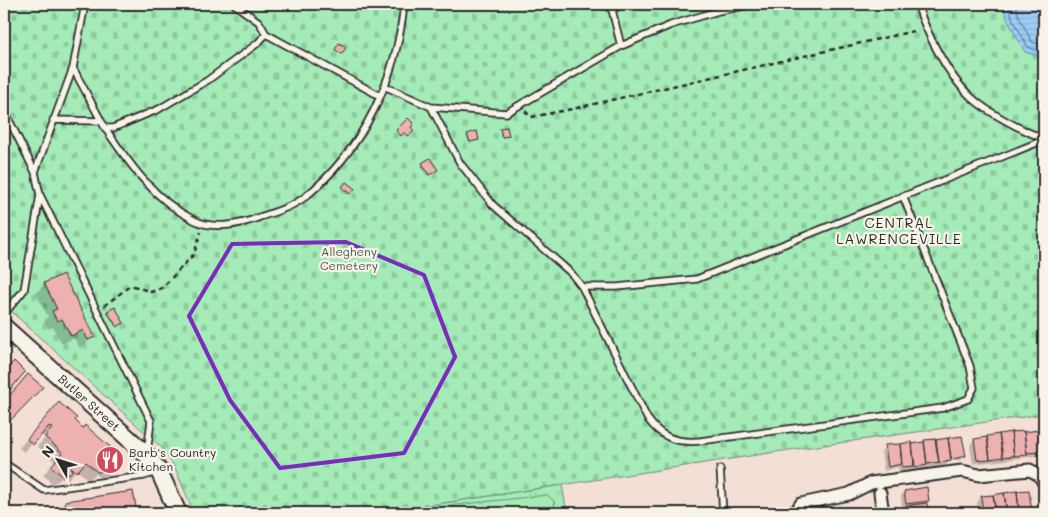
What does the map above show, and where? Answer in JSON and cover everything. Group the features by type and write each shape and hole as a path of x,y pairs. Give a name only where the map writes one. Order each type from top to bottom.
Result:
{"main road":[{"name":"Butler Street","path":"4,327 147,455 159,471 178,513"}],"street":[{"path":"795,513 801,504 849,494 871,483 962,471 979,475 1030,470 1039,475 1044,484"},
{"path":"880,493 883,513"}],"lane":[{"path":"34,172 72,68 85,4"},
{"path":"234,4 259,22 266,34 380,96"},
{"path":"72,68 105,128 136,173 150,188 194,220 203,223 214,226 251,220 282,210 304,198 354,145 391,71 404,4"},
{"path":"605,4 612,10 620,46"},
{"path":"612,10 622,4"},
{"path":"384,86 431,107 506,113 519,107 588,63 620,46 671,25 718,11 754,4"},
{"path":"917,4 927,32 947,66 970,97 1020,129 1044,140"},
{"path":"105,128 113,128 159,109 208,80 258,43 266,34"},
{"path":"431,107 460,163 493,205 571,273 582,287 647,418 655,429 665,437 676,441 710,439 954,405 968,399 974,388 970,366 903,196"},
{"path":"4,110 34,172 40,195 151,421 147,455"},
{"path":"54,120 101,121"},
{"path":"582,287 617,287 697,279 1044,140"},
{"path":"4,314 24,290 40,195"},
{"path":"4,463 44,490 144,476 159,471"},
{"path":"720,469 723,513"}],"path":[{"path":"519,107 531,117 537,116 918,30 927,32"},
{"path":"114,300 131,286 151,292 162,288 194,254 203,223"}],"highlighted area":[{"path":"346,242 424,275 455,357 404,453 280,468 230,400 189,316 232,244"}],"green space":[{"name":"Allegheny Cemetery","path":"4,4 1044,4 1044,414 789,450 379,513 194,513 175,468 161,447 4,305"},
{"path":"562,485 567,513 379,513"},
{"path":"547,495 554,501 556,513 382,513"}],"water":[{"path":"1003,4 1044,4 1044,58 1025,52 1008,21"}],"building":[{"path":"339,43 346,47 342,54 335,50"},
{"path":"408,118 414,124 411,127 414,131 409,136 405,132 401,136 396,130"},
{"path":"507,127 509,136 502,137 500,128"},
{"path":"477,131 479,140 470,142 467,134"},
{"path":"430,158 438,170 429,175 422,163"},
{"path":"346,182 355,189 350,194 342,187"},
{"path":"63,274 95,337 88,340 83,330 71,336 62,319 57,321 52,311 57,309 44,283"},
{"path":"115,307 124,323 117,327 107,311"},
{"path":"14,361 25,372 4,397 4,372"},
{"path":"28,374 43,387 4,427 4,402"},
{"path":"59,402 77,418 75,420 83,428 85,425 117,453 122,460 116,468 109,470 105,467 100,472 97,472 86,462 77,472 71,467 72,471 69,474 67,472 63,477 51,466 63,453 45,437 52,428 49,426 33,445 27,439"},
{"path":"1039,430 1042,452 1027,453 1024,432"},
{"path":"1024,431 1027,455 1014,456 1011,432"},
{"path":"1011,432 1014,456 1003,457 999,434"},
{"path":"999,434 1003,457 990,459 987,436"},
{"path":"962,436 966,456 953,459 948,438"},
{"path":"987,437 990,459 977,460 974,439"},
{"path":"948,438 951,461 939,463 935,440"},
{"path":"936,439 939,462 927,464 924,440"},
{"path":"912,442 914,466 902,467 900,444"},
{"path":"924,442 927,465 915,467 912,444"},
{"path":"900,444 902,464 888,467 885,445"},
{"path":"927,487 929,501 906,504 904,491"},
{"path":"1029,490 1032,513 1019,513 1017,491"},
{"path":"133,491 137,513 66,513 65,501"},
{"path":"1017,491 1019,513 1007,513 1004,493"},
{"path":"1004,493 1007,513 996,513 993,495"},
{"path":"993,495 996,513 983,513 981,496"},
{"path":"927,503 929,513 906,513 905,506"}],"place":[{"name":"Barb's Country Kitchen","path":"110,460"}],"district":[{"name":"CENTRAL LAWRENCEVILLE","path":"899,232"}]}
